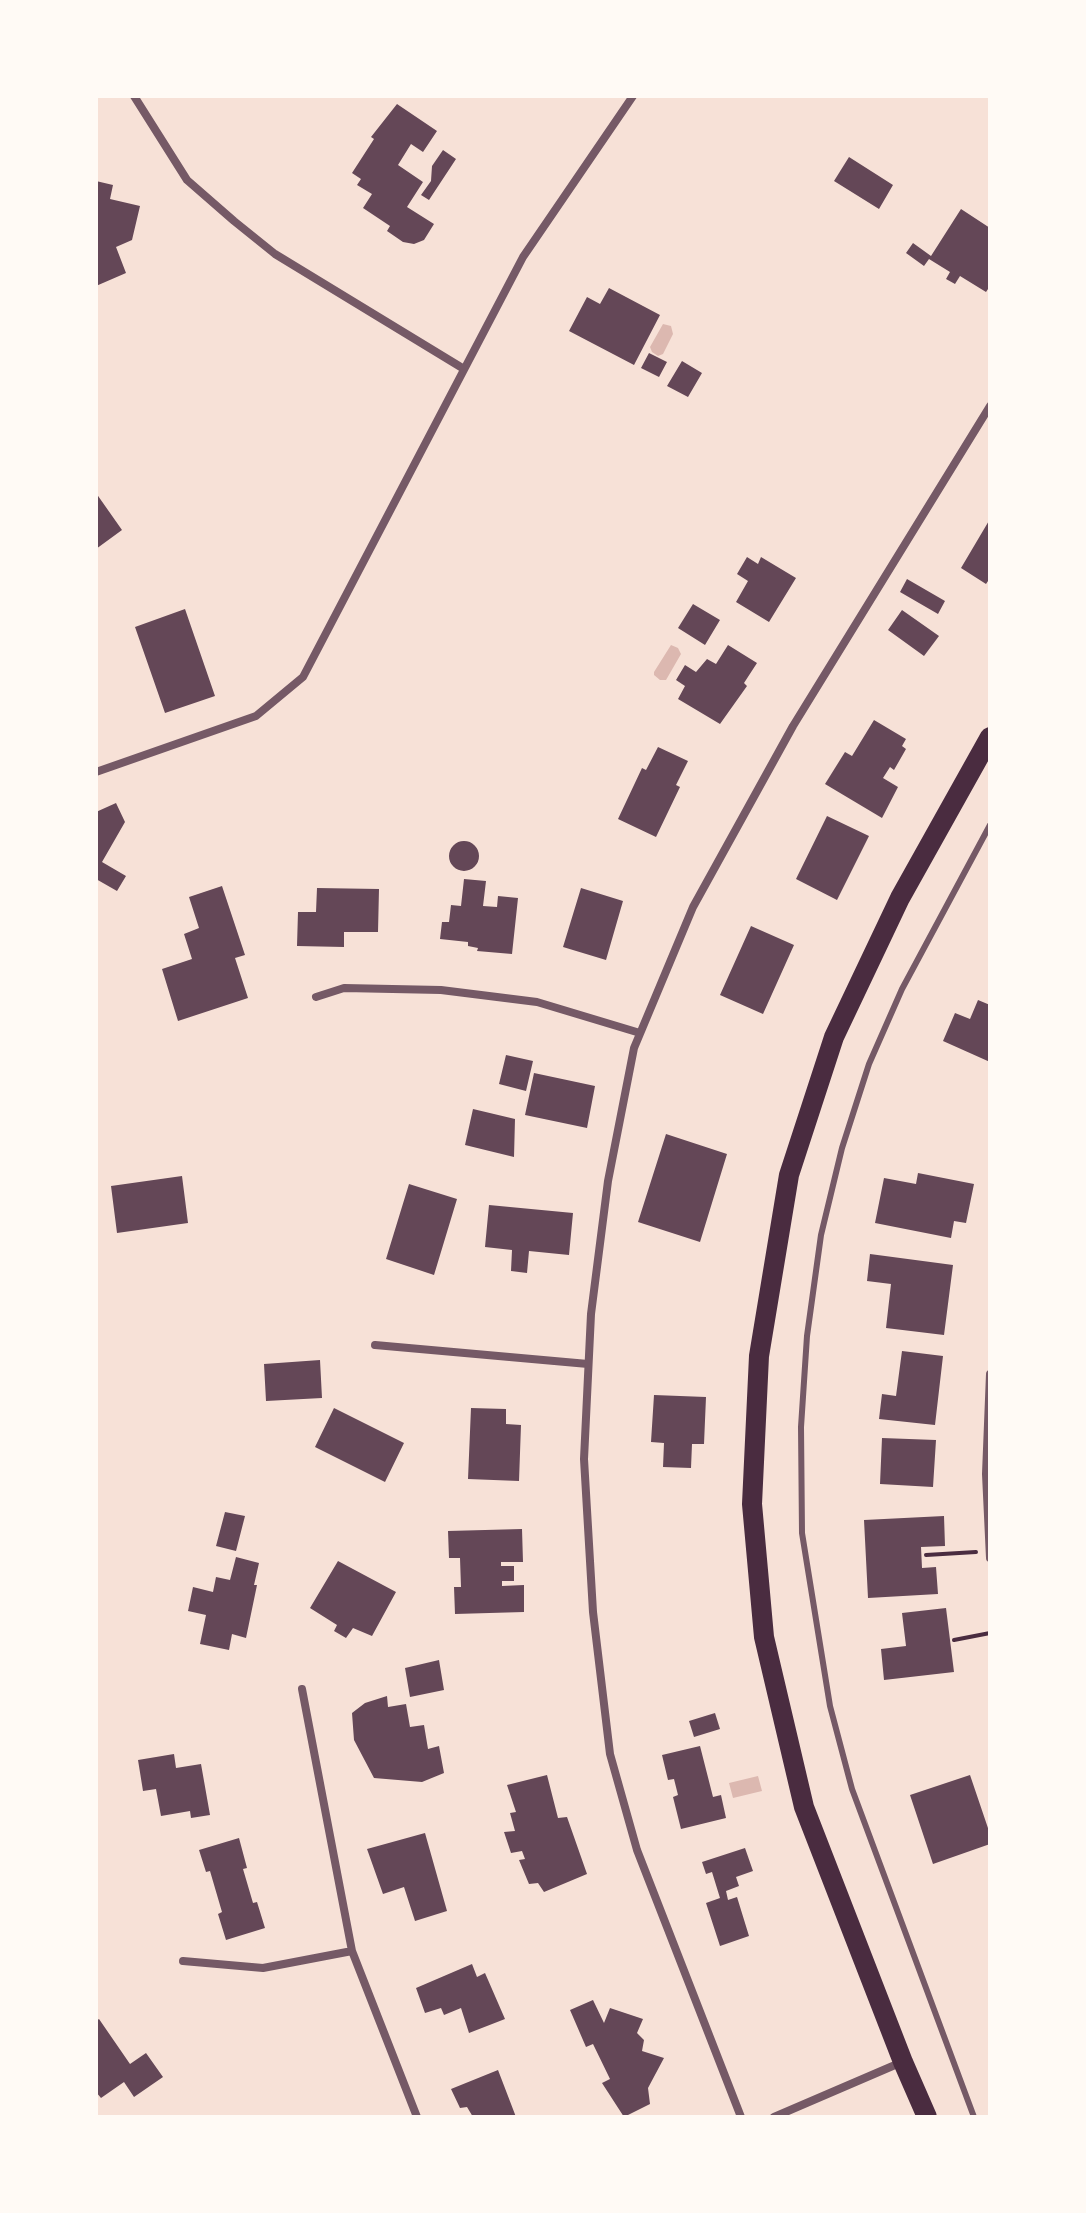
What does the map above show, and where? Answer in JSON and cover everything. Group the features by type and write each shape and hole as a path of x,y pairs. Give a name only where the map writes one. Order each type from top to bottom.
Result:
{"highway":[{"path":"927,2117 804,1807 764,1637 752,1504 759,1356 789,1175 834,1037 900,898 990,737"}],"street":[{"path":"134,96 187,180 234,221 275,254 464,369"},
{"path":"96,772 256,716 303,677 523,257 633,96"},
{"path":"741,2117 637,1850 610,1754 593,1612 584,1459 591,1314 608,1181 634,1048 693,907 793,726 990,406"},
{"path":"316,997 344,988 441,990 537,1002 640,1033"},
{"path":"375,1345 588,1364"},
{"path":"990,1374 986,1474 990,1558"},
{"path":"302,1689 352,1951 417,2117"},
{"path":"183,1961 263,1968 352,1951"},
{"path":"774,2117 903,2062"}],"lane":[{"path":"974,2117 852,1789 830,1706 802,1533 801,1427 807,1336 821,1235 847,1134 869,1064 902,989 990,825"}],"path":[{"path":"926,1555 989,1552"},
{"path":"954,1640 990,1633"}],"shaded area":[{"path":"663,324 671,326 673,334 663,354 658,356 650,347"},
{"path":"671,645 678,648 681,654 666,680 660,680 654,672"},
{"path":"758,1776 762,1791 733,1798 729,1783"}],"building":[{"path":"397,104 437,131 423,152 411,144 398,165 423,182 407,207 434,224 424,240 414,244 403,242 387,231 390,226 363,208 372,194 357,185 361,179 352,173 374,139 371,137"},
{"path":"443,150 456,159 429,200 421,195 431,181 432,166"},
{"path":"849,157 893,185 879,209 834,181"},
{"path":"96,181 113,185 110,199 140,206 132,240 116,247 126,273 96,286"},
{"path":"961,209 990,228 990,286 986,292 960,276 955,284 946,279 950,272 929,259 924,266 906,253 913,243 931,256"},
{"path":"609,288 660,315 634,365 569,331 587,297 600,304"},
{"path":"649,353 667,362 659,377 641,368"},
{"path":"682,361 702,373 688,397 667,386"},
{"path":"96,493 122,530 96,549"},
{"path":"990,519 990,578 986,584 961,568"},
{"path":"747,557 758,564 761,557 796,578 769,622 736,602 748,581 737,574"},
{"path":"907,579 945,601 938,614 900,592"},
{"path":"693,604 720,620 705,645 678,628"},
{"path":"185,609 215,696 165,713 135,627"},
{"path":"902,610 939,636 924,656 888,630"},
{"path":"728,645 757,663 744,683 747,686 720,724 678,699 685,686 676,680 685,665 696,672 707,659 716,664"},
{"path":"874,720 906,739 902,746 906,749 894,770 890,767 883,778 898,787 882,818 825,784 845,752 852,756"},
{"path":"658,747 688,761 676,785 680,787 656,837 618,819 642,768 646,770"},
{"path":"116,803 125,822 102,862 126,876 117,891 96,879 96,812"},
{"path":"827,816 869,836 837,900 796,879"},
{"path":"464,841 475,845 479,856 475,867 464,871 453,867 449,856 453,845"},
{"path":"464,879 486,881 483,906 497,907 498,896 518,898 512,954 477,951 478,948 468,946 468,942 440,939 442,922 449,922 451,905 461,906"},
{"path":"222,886 245,955 235,958 248,998 178,1021 162,969 192,959 184,934 199,928 189,897"},
{"path":"317,888 379,889 378,932 344,932 344,947 297,946 298,912 316,912"},
{"path":"581,888 623,901 606,960 563,947"},
{"path":"751,926 794,945 763,1014 720,995"},
{"path":"978,1000 990,1005 990,1062 943,1041 955,1013 970,1019"},
{"path":"506,1055 533,1061 526,1091 499,1084"},
{"path":"534,1073 595,1086 587,1128 525,1115"},
{"path":"473,1109 515,1119 514,1157 465,1145"},
{"path":"666,1134 727,1154 700,1242 638,1222"},
{"path":"918,1173 974,1184 966,1223 954,1221 951,1238 875,1223 884,1178 916,1184"},
{"path":"182,1176 188,1223 117,1233 111,1186"},
{"path":"409,1184 457,1199 434,1275 386,1259"},
{"path":"489,1205 573,1213 569,1255 529,1251 527,1273 511,1271 512,1250 485,1247"},
{"path":"870,1254 953,1265 944,1335 886,1328 891,1284 867,1281"},
{"path":"902,1351 943,1356 935,1425 879,1419 882,1394 896,1396"},
{"path":"320,1360 322,1398 266,1401 264,1364"},
{"path":"654,1395 706,1397 704,1444 692,1444 691,1468 663,1467 664,1443 651,1442"},
{"path":"334,1408 404,1443 385,1482 315,1447"},
{"path":"471,1408 506,1409 506,1424 521,1425 519,1481 468,1479"},
{"path":"882,1438 936,1440 933,1487 880,1484"},
{"path":"225,1512 245,1516 236,1551 216,1546"},
{"path":"944,1516 945,1546 921,1547 922,1568 936,1567 938,1594 868,1598 864,1520"},
{"path":"522,1529 523,1562 501,1562 501,1566 514,1566 514,1581 502,1581 502,1586 524,1585 524,1612 455,1614 454,1587 461,1587 460,1558 449,1558 448,1531"},
{"path":"236,1557 259,1563 246,1638 232,1634 229,1650 200,1644 206,1615 188,1611 193,1587 213,1592 216,1577 230,1580"},
{"path":"338,1561 396,1592 372,1636 353,1628 346,1638 334,1631 337,1625 310,1608"},
{"path":"946,1608 954,1672 884,1680 881,1649 906,1646 902,1613"},
{"path":"439,1660 444,1690 410,1697 405,1668"},
{"path":"387,1696 388,1707 406,1704 410,1727 424,1725 428,1749 439,1746 444,1773 422,1782 374,1778 354,1740 352,1713 365,1703"},
{"path":"715,1713 720,1729 694,1737 689,1721"},
{"path":"700,1746 713,1797 721,1795 726,1818 681,1829 673,1797 678,1795 674,1779 668,1780 662,1755"},
{"path":"174,1754 176,1768 201,1764 210,1815 191,1818 190,1811 161,1816 156,1789 143,1791 138,1760"},
{"path":"547,1775 558,1818 567,1817 587,1874 544,1892 538,1883 529,1884 519,1860 525,1859 522,1851 511,1853 504,1832 515,1831 510,1813 516,1812 507,1785"},
{"path":"970,1775 990,1834 990,1844 933,1864 910,1795"},
{"path":"425,1833 447,1911 415,1921 404,1887 383,1894 367,1849"},
{"path":"239,1838 247,1868 243,1869 253,1903 257,1902 265,1928 226,1940 218,1914 222,1912 210,1871 206,1872 199,1850"},
{"path":"745,1848 753,1871 736,1877 739,1886 726,1891 728,1900 737,1897 749,1936 720,1946 706,1903 720,1898 712,1872 706,1874 702,1862"},
{"path":"472,1964 477,1977 485,1973 505,2019 469,2033 461,2008 444,2015 441,2008 425,2013 416,1988"},
{"path":"593,2000 604,2023 610,2008 643,2019 637,2033 644,2040 642,2051 664,2058 648,2088 650,2104 624,2117 602,2083 610,2079 593,2044 586,2047 570,2010"},
{"path":"99,2019 130,2064 146,2053 163,2077 134,2097 124,2082 101,2098 96,2092 96,2021"},
{"path":"498,2070 516,2117 473,2117 467,2107 460,2108 451,2089"}]}
